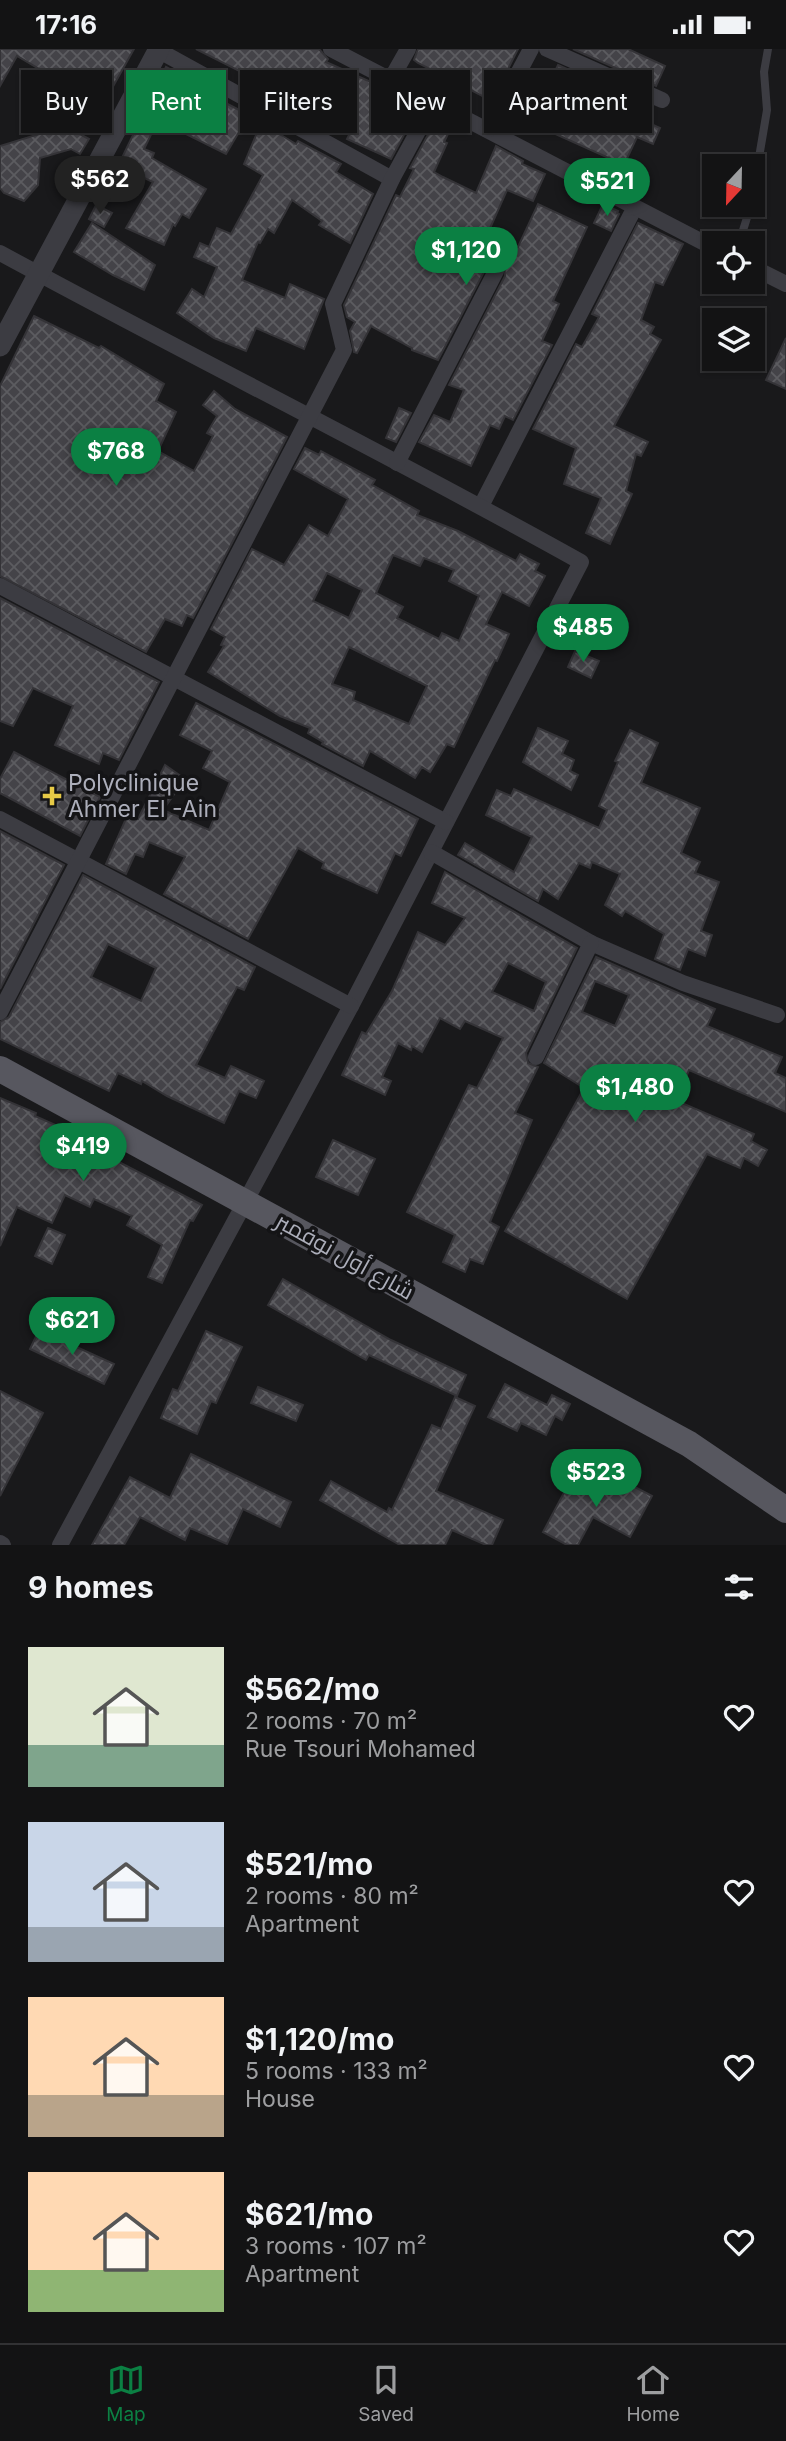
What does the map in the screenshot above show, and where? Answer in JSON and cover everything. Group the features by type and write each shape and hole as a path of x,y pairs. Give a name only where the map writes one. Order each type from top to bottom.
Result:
{"main road":[{"name":"شارع أول نوفمبر","path":"0,1069 689,1444 786,1510"}],"street":[{"path":"0,346 157,49 392,179"},
{"path":"331,49 373,70"},
{"path":"396,70 408,49"},
{"path":"520,70 531,49"},
{"path":"551,50 662,100"},
{"path":"0,1011 344,350 334,304 392,179 417,133"},
{"path":"494,133 702,242"},
{"path":"481,506 635,207"},
{"path":"0,253 310,419 481,506 581,562 351,1006 61,1545"},
{"path":"397,463 496,271"},
{"path":"765,274 786,284"},
{"path":"0,586 446,822"},
{"path":"0,819 351,1006"},
{"path":"431,852 591,943 683,983 777,1015"},
{"path":"536,1058 591,943"}],"lane":[{"path":"760,154 767,110 764,72 768,49"}],"building":[{"path":"0,49 134,49 112,88 112,70 41,70 17,56 0,86"},
{"path":"196,49 319,49 328,59 326,62 344,70 240,70"},
{"path":"418,49 518,49 508,70 484,70 484,97 470,90 470,70 432,70 414,60"},
{"path":"573,49 628,49 665,66 656,86 652,84 652,70 620,70"},
{"path":"558,65 569,70 556,70"},
{"path":"357,76 371,82 371,133 405,133 391,159 347,139 350,133 357,133"},
{"path":"226,103 240,110 240,130 226,154 184,133 226,133"},
{"path":"652,124 660,128 653,144 637,137 624,165 553,133 652,133"},
{"path":"42,133 78,133 89,139 80,154 71,149 40,158 38,185 24,201 4,193 0,188 0,146"},
{"path":"134,133 152,133 144,149 154,153 152,158 206,189 189,218 182,214 175,226 173,224 164,245 126,228 153,182 118,166"},
{"path":"257,133 278,133 341,164 336,172 373,194 350,243 319,225 322,221 292,200 274,233 268,229 260,243 258,242 242,280 285,298 290,284 324,299 304,349 256,328 246,351 214,338 177,313 192,289 204,297 217,267 194,257 200,243 209,247 217,228 231,234 263,175 244,164"},
{"path":"429,133 448,133 434,172 476,193 496,146 523,161 522,164 545,174 533,201 507,190 487,235 518,247 538,204 587,227 553,301 559,304 542,341 552,345 513,420 505,416 499,429 490,425 471,466 419,442 434,415 450,422 464,390 449,385 505,276 504,265 495,261 487,266 438,360 412,350 371,326 357,353 354,352 350,331 355,322 347,317 344,305 396,195 400,197 414,169 410,168"},
{"path":"603,204 619,214 611,231 594,223"},
{"path":"96,205 112,213 104,227 89,219"},
{"path":"92,223 155,265 144,290 74,252"},
{"path":"638,223 683,244 663,285 655,282 641,320 654,327 650,334 661,340 614,426 648,442 641,456 636,454 626,491 632,494 610,544 586,533 601,498 564,484 576,448 533,429 576,344 582,347 599,317 592,314"},
{"path":"34,316 99,348 101,346 164,384 156,401 176,412 158,451 194,471 213,436 207,433 217,416 203,405 214,391 235,409 287,437 193,618 187,615 182,626 165,619 146,652 0,576 0,386"},
{"path":"786,338 786,389 766,380"},
{"path":"399,408 411,413 396,442 386,438"},
{"path":"305,448 319,455 321,451 375,480 372,485 419,511 417,515 458,531 516,561 520,554 539,564 535,571 545,576 529,606 502,592 486,624 509,634 454,747 447,744 430,772 422,767 415,778 370,751 363,766 322,744 323,742 308,733 310,728 280,716 208,672 224,646 221,645 225,637 211,629 252,549 284,565 309,525 328,536 348,499 294,469","holes":["393,555 420,566 424,558 454,570 449,581 479,596 459,641 442,633 439,639 397,618 403,607 376,593","327,573 362,590 349,618 313,601","349,647 427,686 409,724 353,700 355,692 332,684"]},
{"path":"0,598 159,682 119,760 103,753 99,764 55,745 73,706 33,688 13,726 0,721"},
{"path":"575,651 599,661 591,678 568,667"},
{"path":"196,703 418,819 401,856 395,853 377,893 322,868 324,863 298,848 248,939 164,894 185,857 149,842 143,857 135,854 126,874 106,864 128,814 138,819 165,765 185,779 163,810 209,830 230,782 203,768 212,751 180,735"},
{"path":"538,728 568,741 562,754 574,760 570,771 578,775 571,790 523,762"},
{"path":"630,730 658,743 641,783 700,808 681,853 700,862 695,873 719,882 701,931 712,935 705,956 688,949 680,970 655,959 664,934 625,911 622,916 605,905 620,874 592,862 590,868 579,863 558,899 543,889 538,901 458,855 465,843 514,872 532,837 486,815 497,790 511,796 514,789 599,828 607,810 599,806 618,762 615,761"},
{"name":"Polyclinique Ahmer El -Ain","path":"14,752 100,797 80,836 0,793 0,779"},
{"path":"0,831 64,865 0,989"},
{"path":"445,872 577,948 526,1053 528,1063 538,1067 515,1113 532,1120 490,1222 499,1227 483,1264 470,1259 465,1272 443,1262 455,1235 407,1212 469,1085 477,1088 503,1038 465,1021 460,1029 440,1018 422,1052 412,1046 411,1050 398,1043 382,1077 391,1081 385,1095 342,1075 362,1032 366,1034 392,991 418,932 445,945 465,918 432,903","holes":["508,963 546,982 534,1011 492,992"]},
{"path":"83,875 255,967 244,990 237,987 196,1065 225,1078 231,1066 264,1081 256,1098 239,1091 224,1123 142,1081 141,1084 118,1073 109,1091 0,1039 0,1022 9,1017","holes":["108,944 156,968 141,1001 91,977"]},
{"path":"596,957 715,1009 707,1026 782,1057 775,1073 786,1078 786,1112 689,1070 677,1101 754,1134 751,1141 767,1150 758,1166 744,1158 740,1168 707,1154 627,1299 505,1231 584,1088 544,1063","holes":["595,981 629,995 615,1026 582,1012"]},
{"path":"0,1098 36,1113 35,1116 60,1127 59,1131 202,1205 193,1221 190,1220 162,1283 148,1277 162,1245 127,1225 132,1216 94,1199 90,1207 65,1195 52,1223 17,1207 0,1246"},
{"path":"333,1140 375,1159 358,1195 316,1177"},
{"path":"48,1228 65,1235 52,1264 35,1256"},
{"path":"283,1279 391,1340 466,1375 457,1396 369,1355 366,1360 268,1305"},
{"path":"39,1330 114,1364 104,1384 30,1349"},
{"path":"206,1331 242,1347 216,1403 211,1401 197,1434 161,1418 173,1389 178,1391"},
{"path":"505,1384 547,1405 552,1395 570,1404 562,1420 555,1416 546,1435 521,1423 517,1431 488,1417"},
{"path":"258,1387 303,1405 296,1421 251,1403"},
{"path":"0,1391 43,1413 0,1496"},
{"path":"455,1397 475,1406 436,1491 503,1520 492,1545 486,1545 452,1530 445,1545 400,1545 320,1500 331,1481 387,1512 389,1508 392,1510 432,1425 441,1429"},
{"path":"191,1454 291,1502 280,1527 243,1509 227,1544 190,1528 185,1540 140,1517 124,1545 92,1545 130,1477 170,1498"},
{"path":"575,1472 607,1489 614,1476 652,1496 630,1537 593,1517 578,1545 567,1545 543,1532"}],"place":[{"name":"Polyclinique Ahmer El -Ain","path":"52,796"}]}
